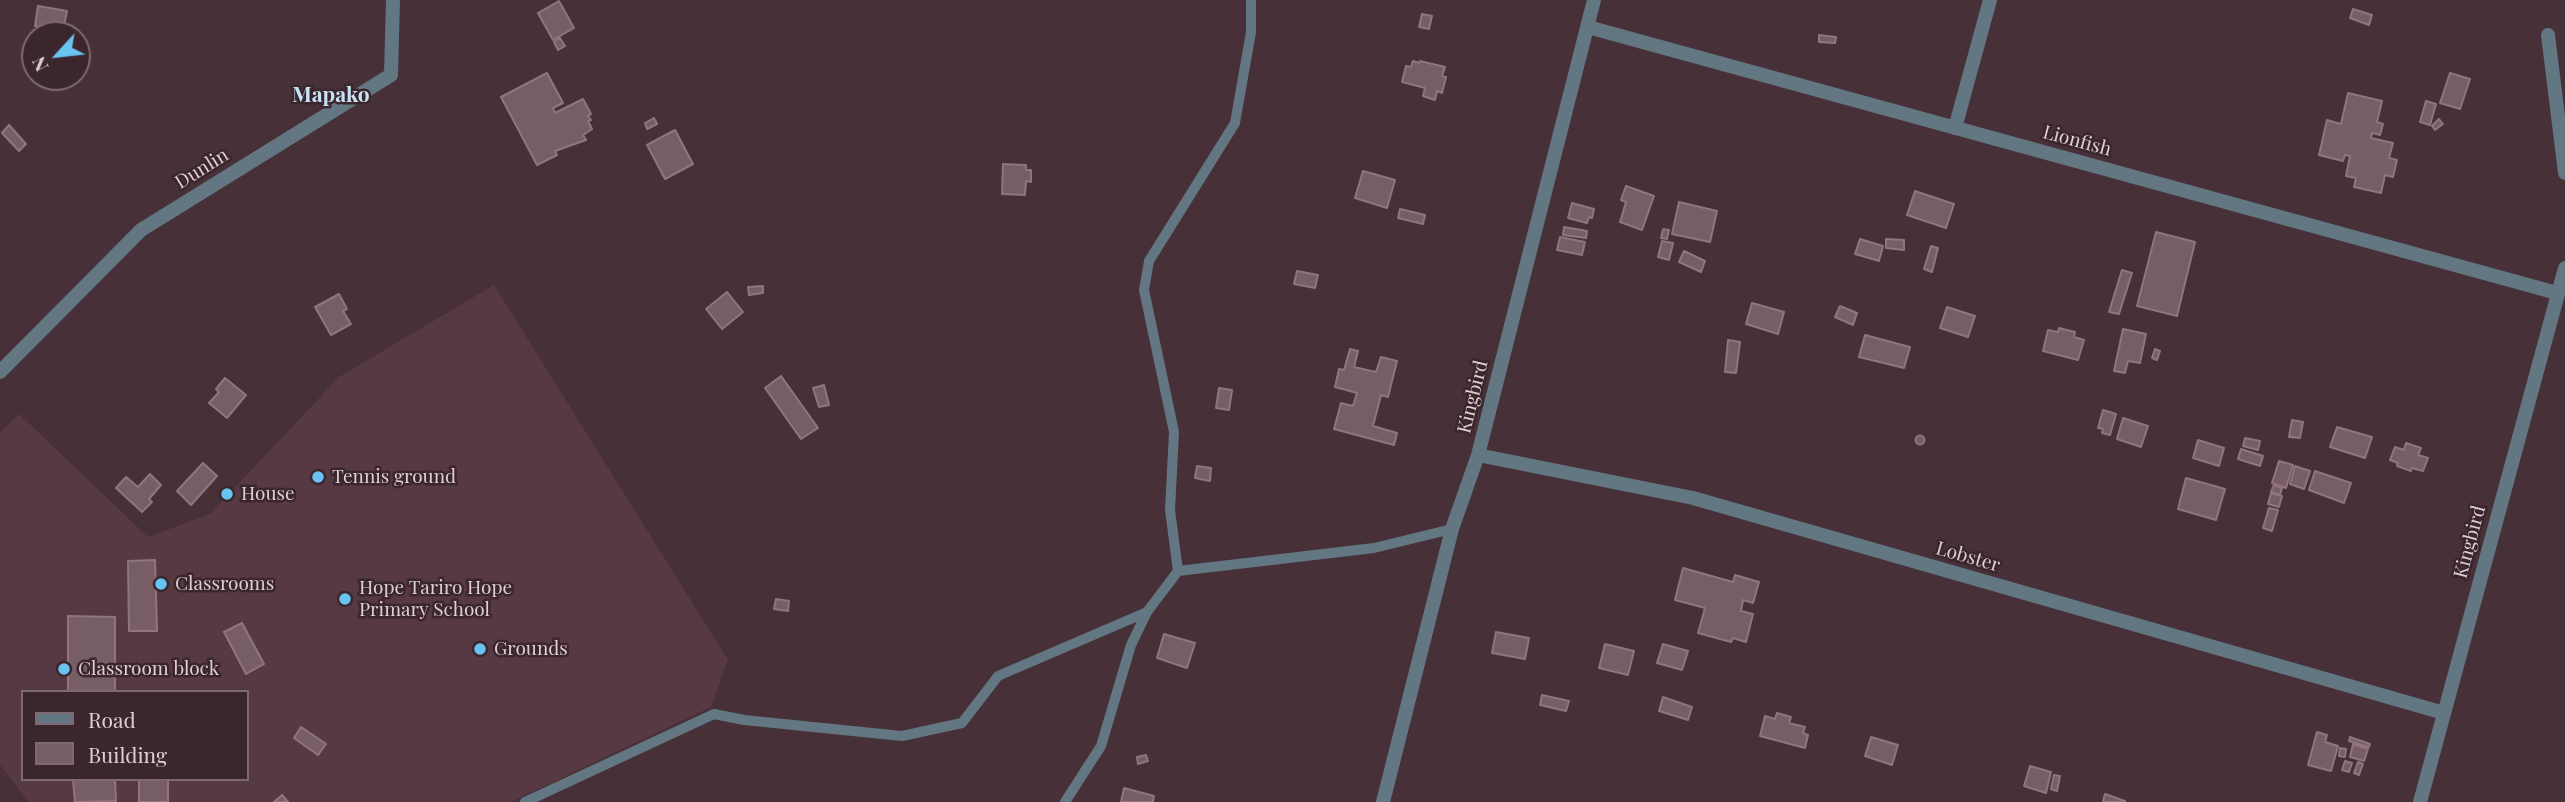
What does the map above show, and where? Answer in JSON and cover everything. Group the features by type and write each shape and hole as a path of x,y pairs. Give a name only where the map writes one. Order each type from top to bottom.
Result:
{"street":[{"name":"Dunlin","path":"0,372 141,229 391,75 393,0"},
{"name":"Kingbird","path":"1383,802 1452,529 1478,455 1594,0"},
{"path":"1955,128 1990,0"},
{"name":"Lionfish","path":"1588,27 2557,293"},
{"path":"2548,34 2565,173"},
{"name":"Kingbird","path":"2420,802 2565,268"},
{"name":"Lobster","path":"1478,455 1693,498 2444,713"}],"lane":[{"path":"1065,802 1101,747 1132,645 1147,612 1178,570 1170,510 1174,432 1144,290 1149,261 1235,123 1251,32 1251,0"},
{"path":"1178,570 1374,548 1452,529"},
{"path":"525,802 714,714 744,720 902,736 962,723 998,676 1147,612"}],"shaded area":[{"name":"Hope Tariro Hope Primary School","path":"494,285 728,660 711,707 511,802 29,802 0,765 0,433 19,414 148,537 210,514 339,377"}],"building":[{"path":"559,1 574,28 553,40 538,13"},
{"path":"38,6 67,11 65,21 36,21"},
{"path":"2353,9 2372,15 2369,25 2350,18"},
{"path":"1422,14 1432,16 1429,29 1419,27"},
{"path":"1819,35 1836,37 1835,43 1819,42"},
{"path":"560,38 565,46 558,50 554,42"},
{"path":"1413,61 1445,67 1442,76 1446,77 1442,93 1437,91 1435,100 1423,96 1425,88 1402,82 1406,66 1411,67"},
{"path":"547,73 563,103 553,108 555,113 583,99 591,114 588,116 591,120 588,121 592,129 583,135 586,140 555,151 557,155 537,165 501,97"},
{"path":"2450,73 2470,79 2460,109 2440,103"},
{"path":"2348,93 2382,101 2377,122 2383,124 2380,135 2372,133 2371,138 2393,143 2389,158 2397,160 2393,177 2385,175 2381,193 2354,187 2356,178 2346,176 2350,156 2345,155 2343,161 2319,155 2327,120 2341,124"},
{"path":"2426,101 2436,104 2430,125 2420,122"},
{"path":"654,118 657,124 647,129 645,123"},
{"path":"2439,119 2443,124 2435,130 2432,126"},
{"path":"9,125 26,144 19,151 2,133"},
{"path":"675,130 693,164 665,179 647,145"},
{"path":"1003,164 1026,165 1026,170 1031,170 1031,182 1026,181 1025,195 1002,194"},
{"path":"1363,171 1395,180 1387,208 1355,198"},
{"path":"1626,186 1654,196 1642,230 1620,222 1626,202 1621,200"},
{"path":"1915,191 1954,204 1946,228 1907,215"},
{"path":"1679,202 1717,211 1710,242 1672,234"},
{"path":"1572,203 1594,209 1592,218 1589,217 1587,223 1568,218"},
{"path":"1400,209 1425,215 1423,224 1398,218"},
{"path":"1564,227 1587,231 1586,238 1563,235"},
{"path":"1663,229 1669,230 1667,239 1661,238"},
{"path":"2156,232 2195,242 2177,316 2137,306"},
{"path":"1560,237 1585,242 1582,255 1557,250"},
{"path":"1860,239 1883,246 1879,261 1855,254"},
{"path":"1886,239 1904,240 1904,250 1886,248"},
{"path":"1662,241 1673,243 1669,260 1658,257"},
{"path":"1931,246 1938,248 1932,272 1924,269"},
{"path":"1684,251 1705,261 1701,272 1679,262"},
{"path":"2122,270 2132,273 2119,314 2109,312"},
{"path":"1297,271 1318,275 1315,288 1294,284"},
{"path":"763,286 763,293 749,295 748,287"},
{"path":"727,292 743,312 722,329 706,309"},
{"path":"339,294 347,309 343,311 351,324 331,335 315,307"},
{"path":"1752,303 1784,312 1778,334 1746,324"},
{"path":"1840,306 1857,313 1853,325 1835,317"},
{"path":"1947,307 1975,316 1968,337 1940,328"},
{"path":"2059,328 2075,332 2074,337 2084,340 2078,360 2043,351 2048,330 2058,332"},
{"path":"2123,329 2146,334 2140,363 2128,361 2125,373 2114,371"},
{"path":"1865,335 1910,347 1904,368 1859,357"},
{"path":"1728,340 1740,342 1736,373 1725,372"},
{"path":"1350,349 1358,351 1354,367 1376,372 1381,357 1397,361 1388,397 1381,395 1373,426 1397,433 1394,445 1334,429 1341,403 1353,406 1357,393 1335,387 1339,369 1344,370"},
{"path":"2155,349 2160,351 2157,360 2152,358"},
{"path":"781,376 818,428 801,439 765,388"},
{"path":"225,378 246,395 227,418 209,403 219,392 216,389"},
{"path":"824,385 829,405 819,407 813,388"},
{"path":"1219,388 1232,390 1229,410 1216,408"},
{"path":"2103,410 2116,414 2110,435 2102,433 2103,429 2098,428"},
{"path":"2123,418 2148,426 2141,447 2117,439"},
{"path":"2292,420 2303,422 2300,438 2289,437"},
{"path":"2337,427 2372,437 2365,458 2330,447"},
{"path":"1920,435 1925,440 1920,445 1915,440"},
{"path":"2245,438 2260,441 2258,450 2243,446"},
{"path":"2198,440 2224,448 2219,466 2193,458"},
{"path":"2406,443 2421,448 2418,455 2428,458 2423,471 2412,468 2411,471 2390,460 2395,447 2404,450"},
{"path":"2241,449 2263,456 2260,466 2238,459"},
{"path":"2279,461 2293,465 2286,488 2272,483"},
{"path":"203,463 217,476 191,505 177,491"},
{"path":"1197,466 1211,468 1210,481 1195,478"},
{"path":"2295,466 2310,471 2304,489 2290,484"},
{"path":"2315,471 2351,483 2344,503 2309,490"},
{"path":"150,474 161,485 149,499 152,502 142,512 116,488 126,477 138,487"},
{"path":"2186,478 2225,489 2216,520 2178,509"},
{"path":"2274,485 2282,488 2280,495 2271,492"},
{"path":"2271,493 2282,496 2279,507 2268,504"},
{"path":"2269,508 2278,510 2272,531 2263,528"},
{"path":"155,560 157,631 129,631 128,561"},
{"path":"1683,568 1733,582 1735,575 1759,582 1753,603 1743,600 1741,611 1753,614 1746,642 1733,638 1731,642 1698,633 1705,608 1675,600"},
{"path":"776,599 789,601 788,611 774,609"},
{"path":"68,616 115,617 115,690 68,690"},
{"path":"242,623 264,664 246,674 224,632"},
{"path":"1496,632 1529,638 1525,659 1492,653"},
{"path":"1164,634 1195,643 1187,668 1157,658"},
{"path":"1605,644 1634,651 1628,675 1599,668"},
{"path":"1663,644 1688,651 1682,670 1657,663"},
{"path":"1542,695 1569,701 1566,711 1540,705"},
{"path":"1663,697 1692,707 1688,720 1659,711"},
{"path":"1777,713 1791,717 1789,723 1805,727 1803,733 1808,735 1805,748 1760,736 1765,716 1775,719"},
{"path":"301,727 326,744 318,755 294,738"},
{"path":"2317,732 2327,735 2325,742 2338,746 2331,771 2308,765"},
{"path":"1871,737 1898,745 1892,765 1865,756"},
{"path":"2350,737 2370,744 2369,747 2349,741"},
{"path":"2353,744 2368,749 2364,761 2350,757"},
{"path":"2340,748 2346,749 2345,757 2339,756"},
{"path":"1146,755 1148,761 1138,764 1137,757"},
{"path":"2345,761 2352,763 2349,772 2342,770"},
{"path":"2358,762 2363,764 2359,775 2354,773"},
{"path":"2030,766 2051,772 2046,793 2024,786"},
{"path":"2054,775 2060,776 2057,791 2051,789"},
{"path":"73,781 115,781 116,801 75,802"},
{"path":"139,781 168,781 168,802 139,802"},
{"path":"1124,788 1154,796 1153,802 1121,802"},
{"path":"2105,794 2125,801 2103,802"},
{"path":"282,795 288,802 274,802"}],"place":[{"name":"Tennis ground","path":"318,477"},
{"name":"House","path":"227,494"},
{"name":"Classrooms","path":"161,584"},
{"name":"Hope Tariro Hope Primary School","path":"345,599"},
{"name":"Grounds","path":"480,649"},
{"name":"Classroom block","path":"64,669"}],"district":[{"name":"Mapako","path":"331,95"}]}
